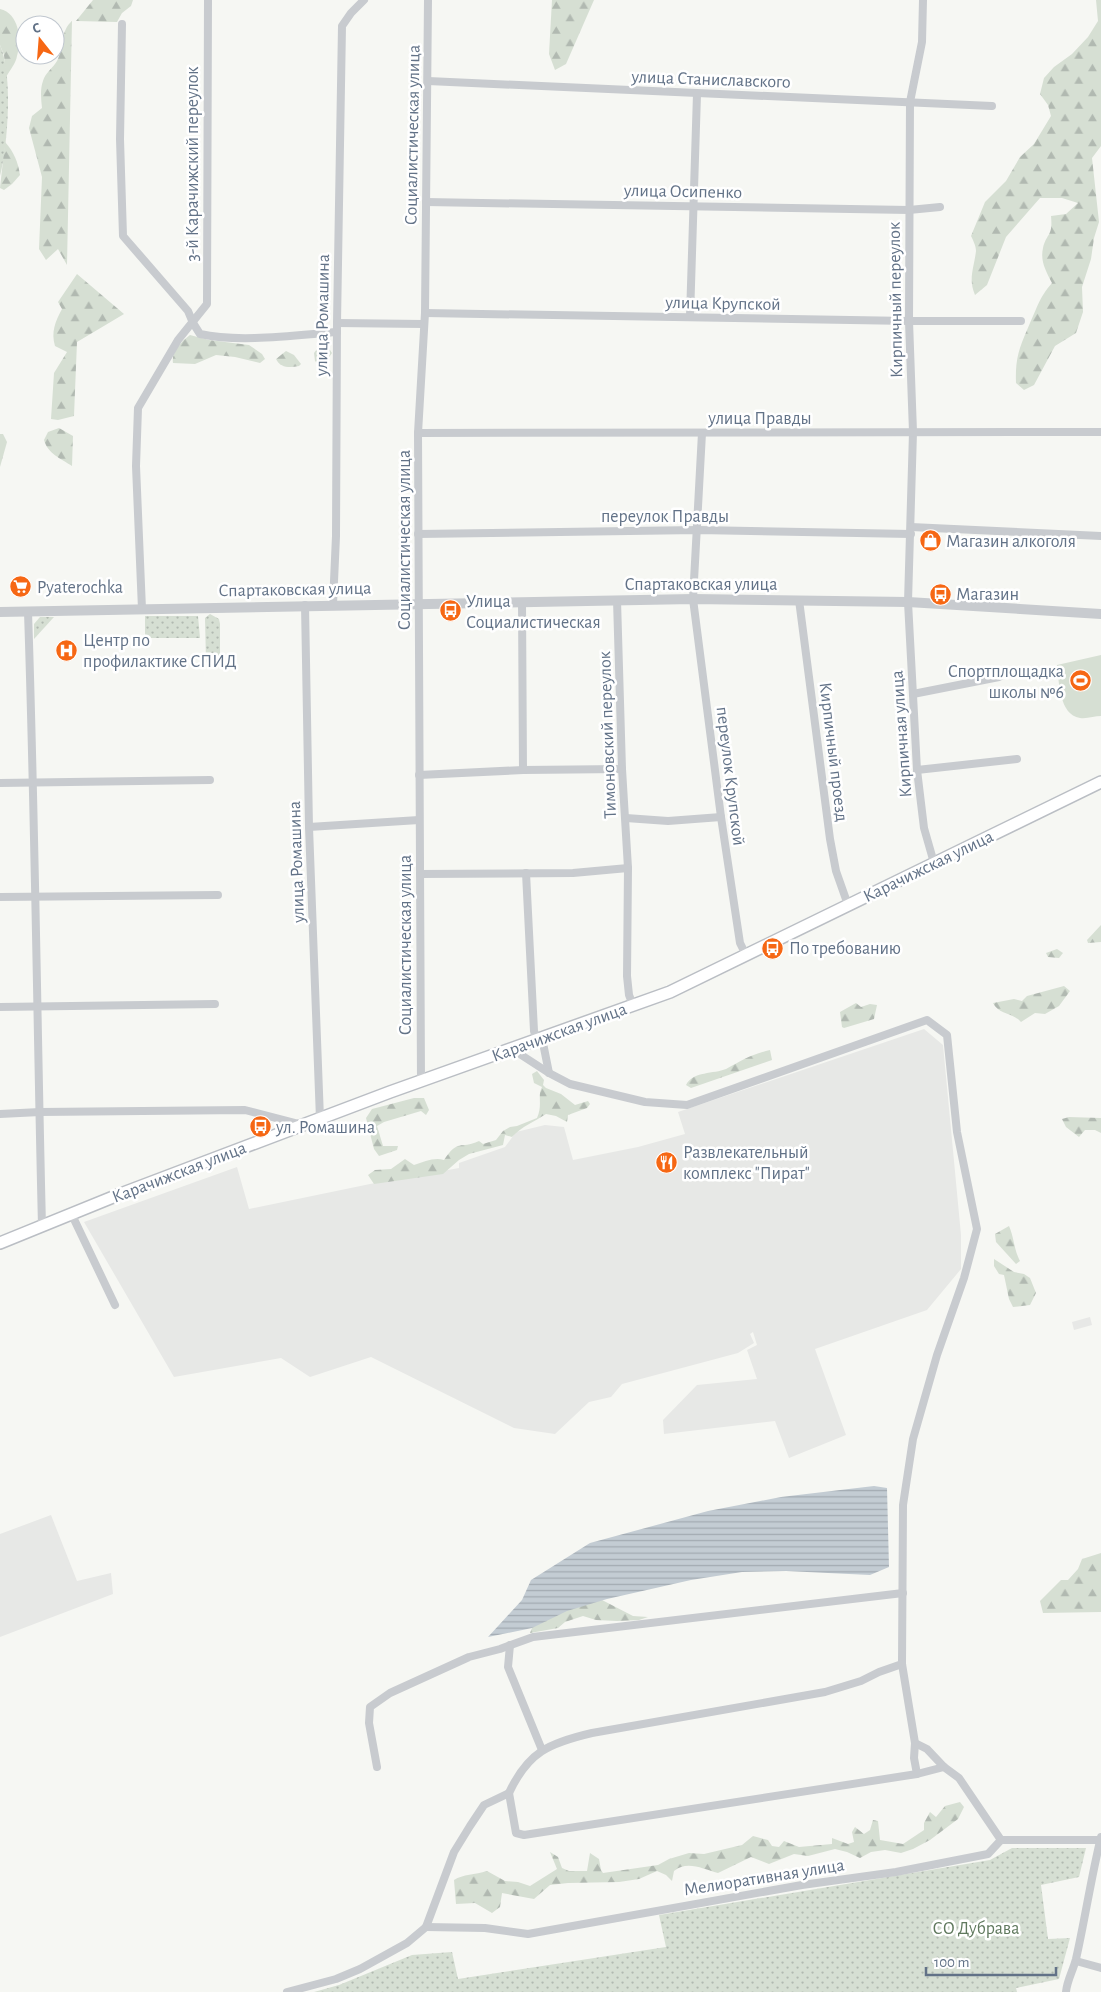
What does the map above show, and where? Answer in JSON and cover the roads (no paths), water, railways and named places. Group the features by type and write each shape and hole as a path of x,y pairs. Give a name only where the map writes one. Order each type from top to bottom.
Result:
{"main road":[{"name":"Карачижская улица","path":"0,1243 303,1125 670,992 1101,782"}],"street":[{"name":"3-й Карачижский переулок","path":"142,609 136,466 138,408 178,340 207,304 208,0"},
{"name":"улица Ромашина","path":"333,604 336,536 337,323 342,26 351,13 364,0"},
{"name":"Социалистическая улица","path":"421,1081 418,433 425,314 428,0"},
{"name":"Кирпичный переулок","path":"908,602 913,432 909,321 910,102 922,42 923,0"},
{"path":"122,24 120,139 122,236 188,310 192,323 200,334 212,337 272,337 337,332"},
{"name":"улица Станиславского","path":"428,81 992,106"},
{"path":"690,317 697,94"},
{"name":"улица Осипенко","path":"426,202 909,210 940,207"},
{"name":"улица Крупской","path":"425,314 1021,321"},
{"path":"337,323 423,324"},
{"name":"улица Правды","path":"418,433 1101,432"},
{"name":"переулок Крупской","path":"702,433 693,598 721,817 740,943 746,955"},
{"name":"переулок Правды","path":"418,534 698,530 911,530 1101,536"},
{"name":"Спартаковская улица","path":"0,612 693,598 908,602 1101,614"},
{"name":"Тимоновский переулок","path":"617,600 622,770 628,868 627,976 629,995 633,1005"},
{"name":"Кирпичный проезд","path":"799,600 830,839 836,871 848,905"},
{"path":"522,602 523,770"},
{"name":"Кирпичная улица","path":"908,602 917,770 924,828 934,863"},
{"name":"улица Ромашина","path":"305,605 309,826 320,1119"},
{"path":"28,612 34,782 35,932 42,1226"},
{"path":"913,694 999,677"},
{"path":"917,770 1016,759"},
{"path":"419,775 523,770 622,770"},
{"path":"0,783 210,780"},
{"path":"626,818 668,821 721,817"},
{"path":"309,826 419,820"},
{"path":"420,874 573,873 628,868"},
{"path":"526,873 534,1031 539,1040 549,1074"},
{"path":"0,896 218,895"},
{"path":"0,1007 215,1004"},
{"path":"512,1049 549,1074 570,1084 645,1102 687,1105 927,1020 947,1035 957,1132 977,1230 964,1278 937,1355 913,1439 903,1505 902,1664 915,1743 916,1774"},
{"path":"0,1114 245,1110 303,1125"},
{"path":"72,1215 115,1305"},
{"path":"377,1767 369,1722 370,1707 390,1692 469,1657 533,1637 578,1630 596,1630 903,1593"},
{"path":"510,1645 508,1667 542,1750"},
{"path":"902,1664 879,1672 861,1682 825,1692 592,1733 564,1740 542,1750 517,1777 509,1793 516,1833 524,1835 916,1774 944,1767"},
{"path":"915,1743 927,1749 944,1767 959,1778 1001,1840 1100,1838 1092,1871 1076,1961 1067,1981 1066,1992"},
{"path":"288,1992 336,1979 360,1969 407,1943 426,1927 454,1852 470,1826 484,1804 509,1793"},
{"name":"Мелиоративная улица","path":"426,1927 485,1928 528,1934 690,1904 802,1885 896,1872 970,1858 988,1854 1001,1840"},
{"path":"1076,1961 1101,1968"}],"place":[{"name":"Магазин алкоголя","path":"930,541"},
{"name":"Pyaterochka","path":"21,587"},
{"name":"Магазин","path":"940,594"},
{"name":"Улица Социалистическая","path":"450,611"},
{"name":"Центр по профилактике СПИД","path":"67,650"},
{"name":"Спортплощадка школы №6","path":"1080,681"},
{"name":"По требованию","path":"773,948"},
{"name":"ул. Ромашина","path":"260,1127"},
{"name":"Развлекательный комплекс \"Пират\"","path":"667,1162"}],"park label":[{"name":"СО Дубрава","path":"976,1928"}]}
